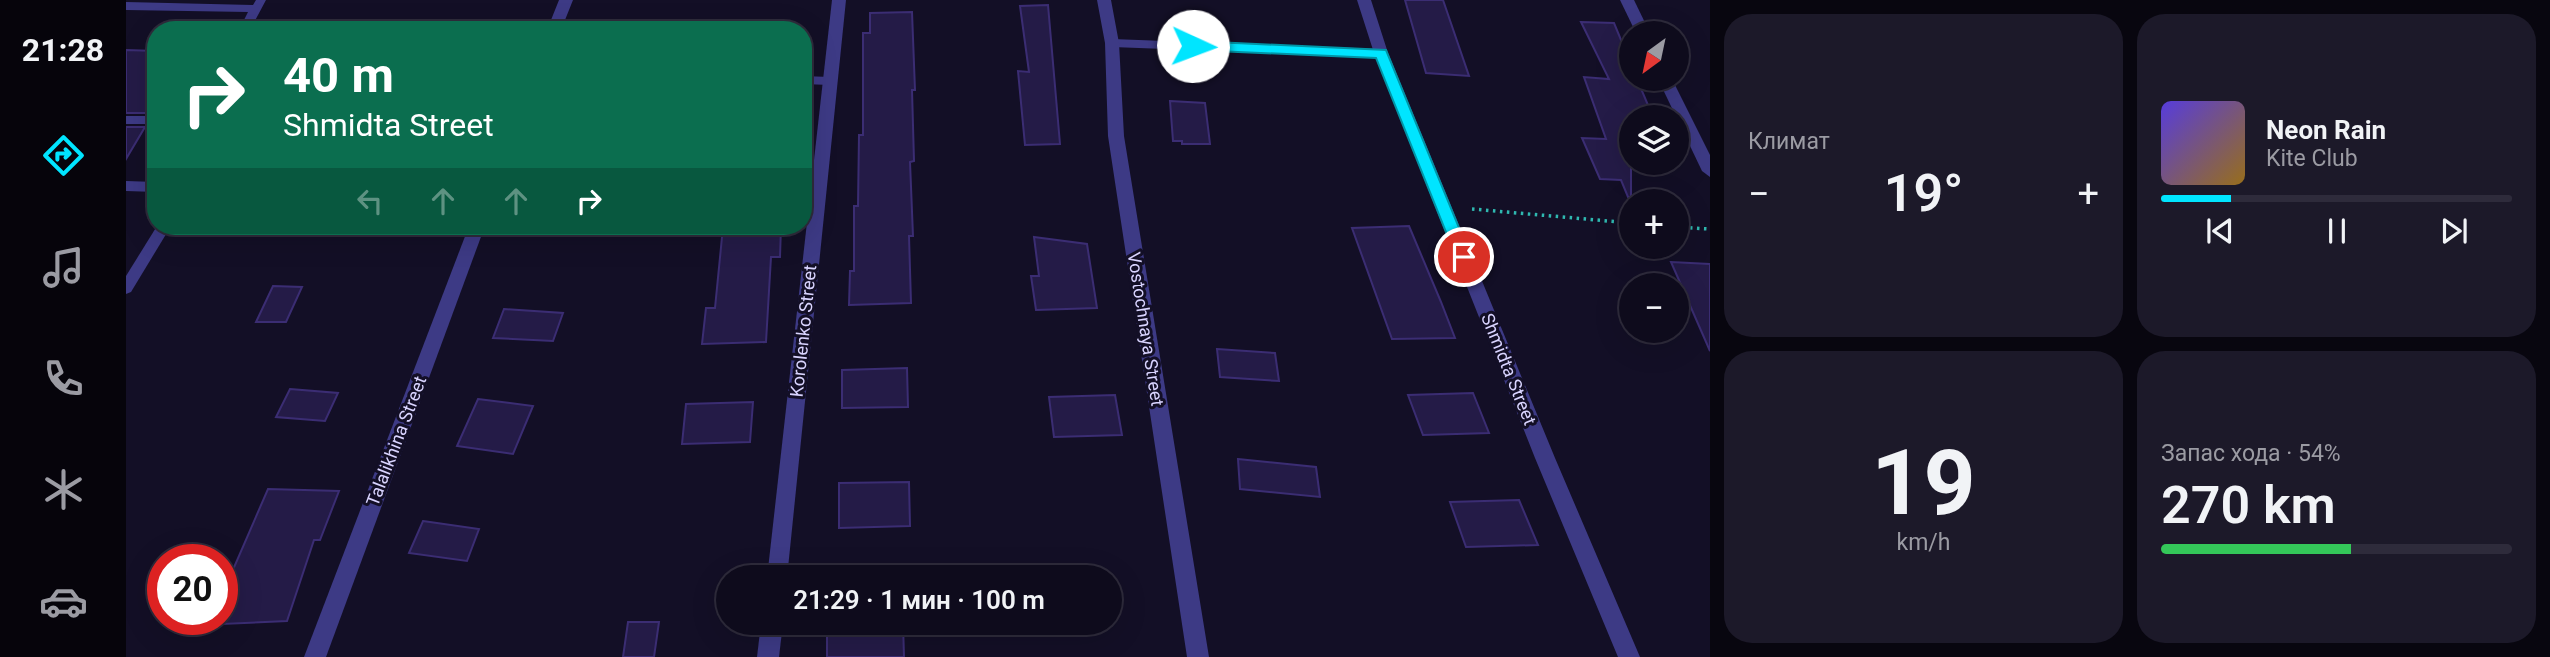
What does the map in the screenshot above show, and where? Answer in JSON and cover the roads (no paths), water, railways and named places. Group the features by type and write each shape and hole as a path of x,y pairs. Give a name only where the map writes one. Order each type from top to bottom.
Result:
{"street":[{"path":"558,21 566,0"},
{"name":"Korolenko Street","path":"777,565 839,0"},
{"name":"Vostochnaya Street","path":"1104,0 1112,43 1116,136 1198,657"},
{"name":"Shmidta Street","path":"1364,0 1381,53 1443,207 1629,657"},
{"path":"1627,0 1637,21"},
{"path":"1671,91 1710,171"},
{"name":"Talalikhina Street","path":"315,657 474,235"},
{"path":"768,657 771,635"}],"lane":[{"path":"126,6 259,4"},
{"path":"249,21 259,4"},
{"path":"1112,43 1381,53"},
{"path":"812,80 830,81"},
{"path":"126,120 147,121"},
{"path":"126,186 147,187"},
{"path":"126,288 158,235"}]}
